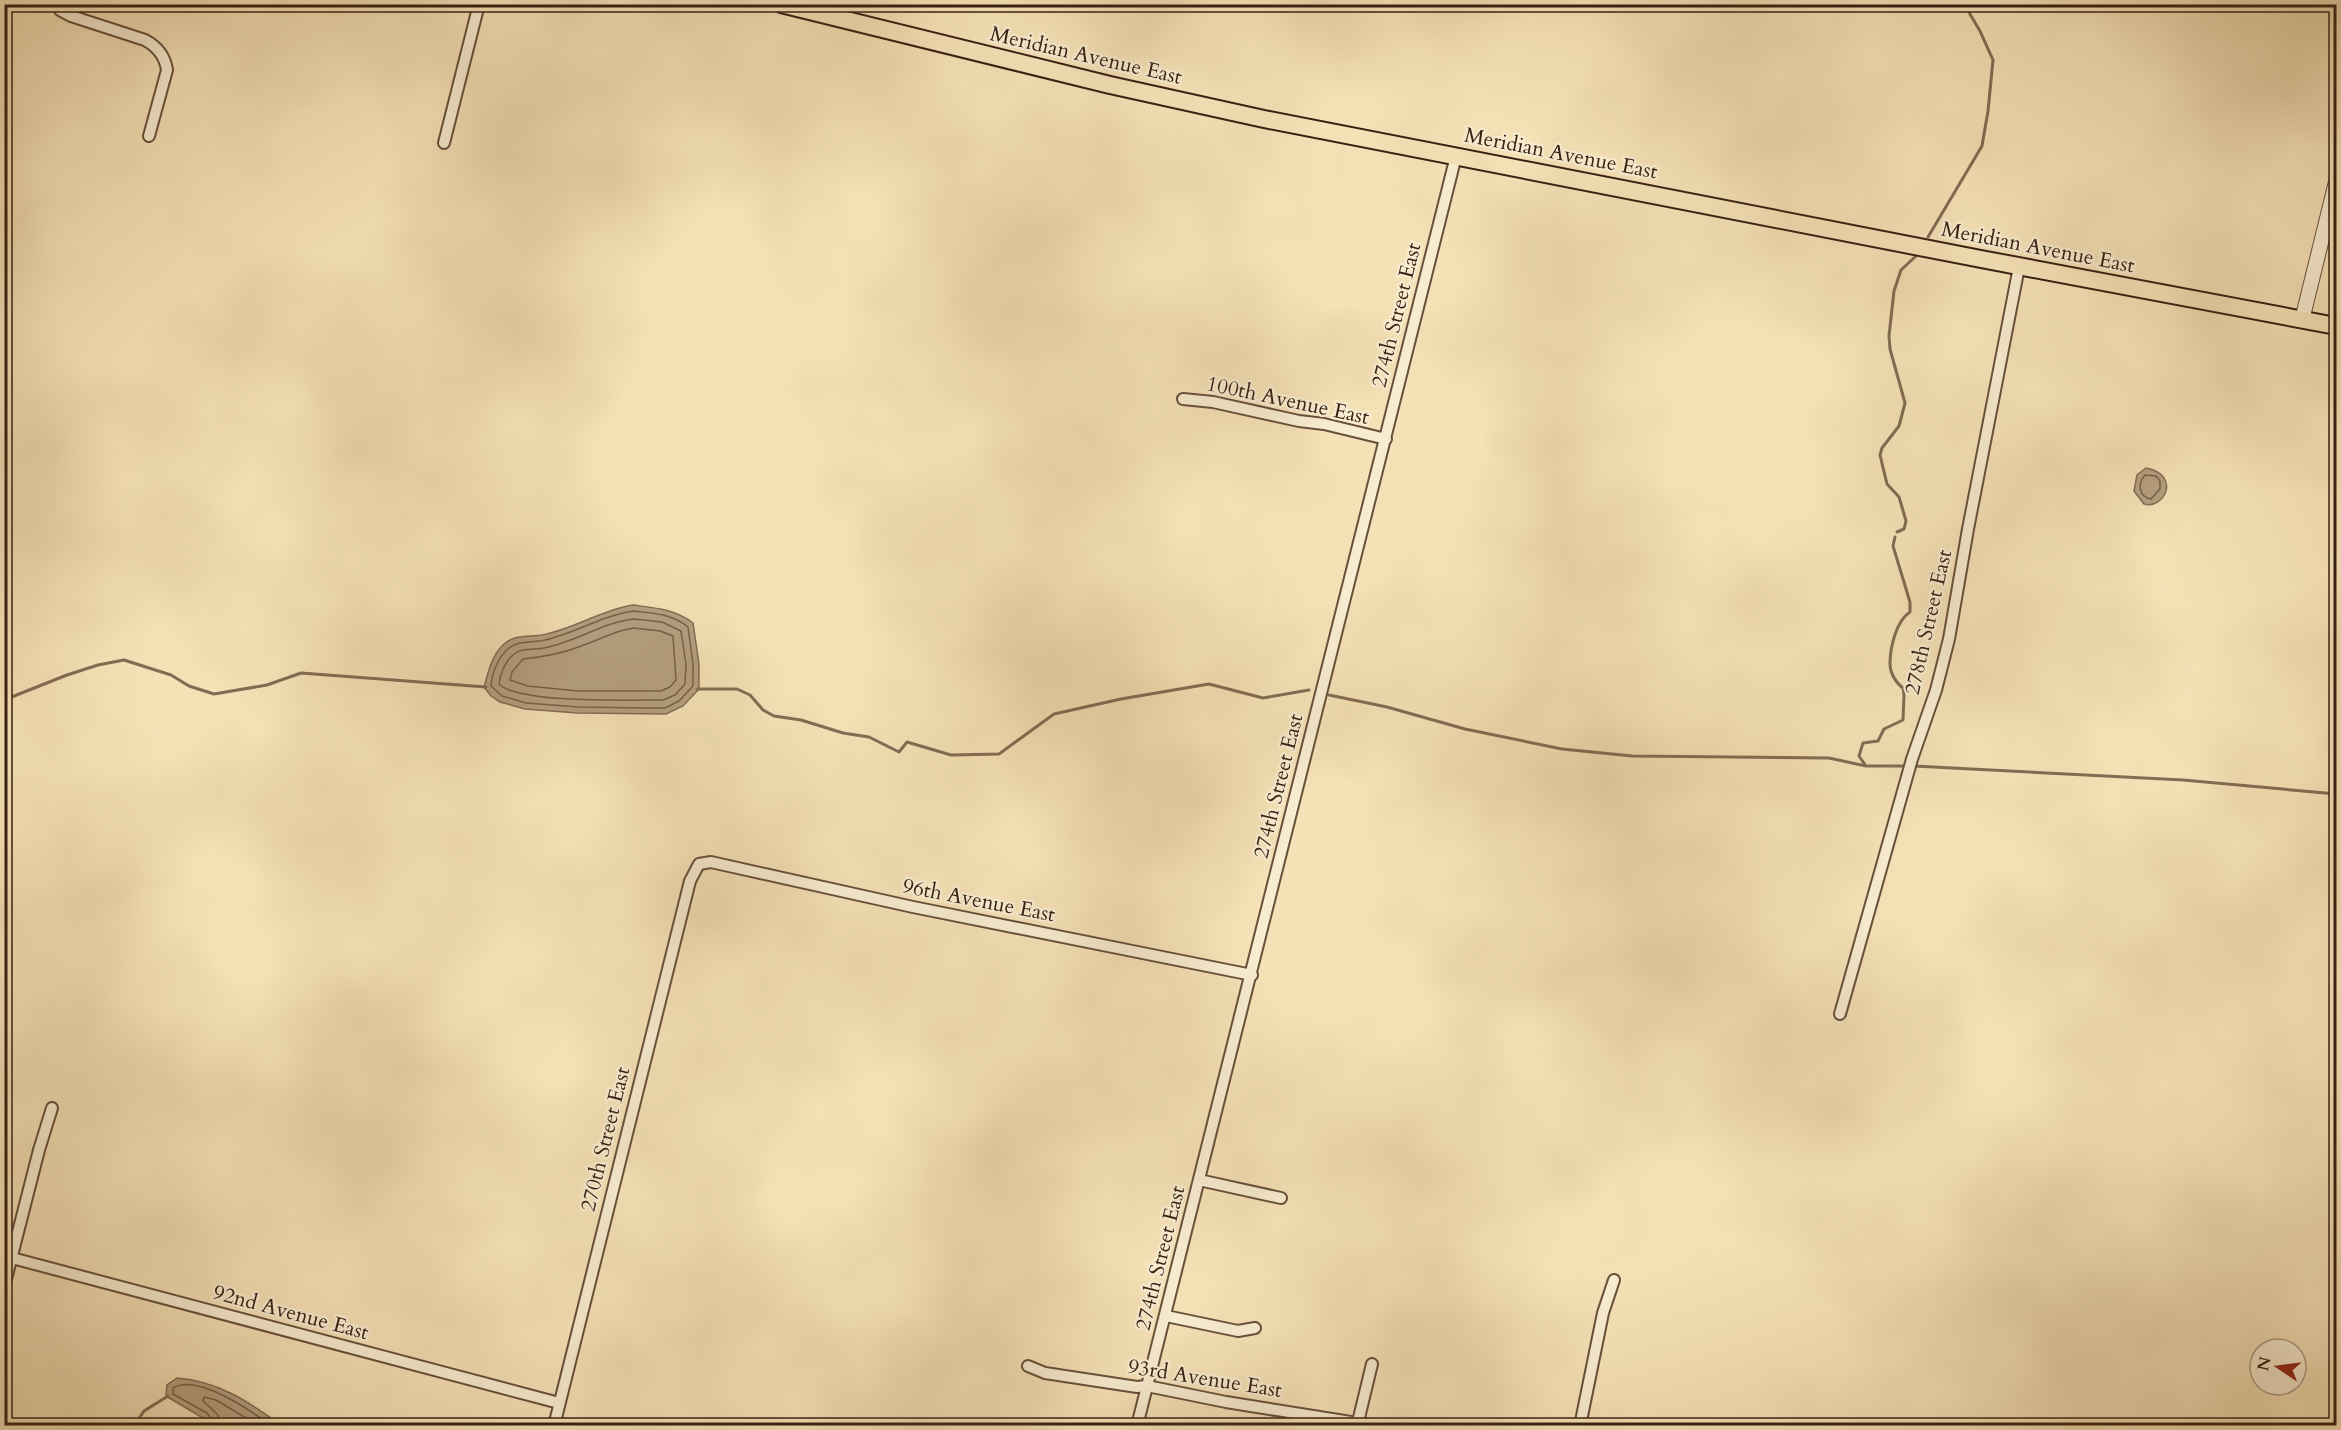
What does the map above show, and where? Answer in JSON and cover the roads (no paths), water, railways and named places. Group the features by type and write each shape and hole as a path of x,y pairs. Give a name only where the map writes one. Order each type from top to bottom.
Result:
{"main road":[{"name":"Meridian Avenue East","path":"781,4 1110,85 1264,119 2019,267 2337,326"}],"street":[{"path":"57,4 60,10 71,16 145,40 161,53 167,70 149,136"},
{"path":"444,143 479,4"},
{"name":"274th Street East","path":"1137,1425 1252,975 1456,156"},
{"path":"2302,320 2337,182"},
{"name":"278th Street East","path":"1840,1014 1907,776 1936,690 1949,639 2019,267"},
{"name":"100th Avenue East","path":"1183,399 1213,402 1386,439"},
{"name":"96th Avenue East","path":"699,864 711,862 913,907 1252,975"},
{"name":"270th Street East","path":"554,1425 690,881 699,864"},
{"path":"4,1287 52,1108"},
{"path":"1199,1180 1281,1198"},
{"name":"92nd Avenue East","path":"12,1258 560,1404"},
{"path":"1580,1425 1603,1313 1614,1280"},
{"path":"1166,1316 1238,1331 1256,1328"},
{"path":"1358,1422 1372,1364"},
{"name":"93rd Avenue East","path":"1028,1366 1045,1373 1137,1387 1147,1386 1376,1425"}],"water":[{"path":"2146,468 2164,477 2166,484 2163,497 2151,504 2144,504 2134,491 2137,475"},
{"path":"633,605 672,612 693,623 699,664 699,689 683,706 666,714 577,713 525,709 500,702 484,687 493,659 507,641 554,632 621,607"},
{"path":"177,1378 206,1383 219,1388 257,1408 281,1425 209,1425 203,1418 166,1396 167,1385"}],"waterway":[{"path":"1928,237 1982,146 1988,111 1993,60 1964,4"},
{"path":"1897,532 1904,529 1906,521 1899,497 1887,484 1880,455 1882,448 1899,426 1905,403 1890,349 1889,336 1894,291 1901,270 1916,256"},
{"path":"1866,766 1859,756 1863,743 1878,741 1884,729 1903,720 1903,688 1892,674 1890,658 1898,628 1910,612 1910,602 1893,546 1895,537"},
{"path":"4,700 67,675 124,660 171,675 189,686 214,694 267,685 301,673 486,687"},
{"path":"697,689 737,689 750,695 763,710 774,716 801,720 843,733 869,737 899,752 907,742 951,755 999,754 1054,714 1121,699 1209,684 1263,698 1309,690"},
{"path":"1329,695 1387,707 1465,729 1562,749 1632,756 1829,758 1866,766 1907,766"},
{"path":"1914,766 2183,780 2336,794"},
{"path":"134,1426 144,1411 168,1396"}]}
